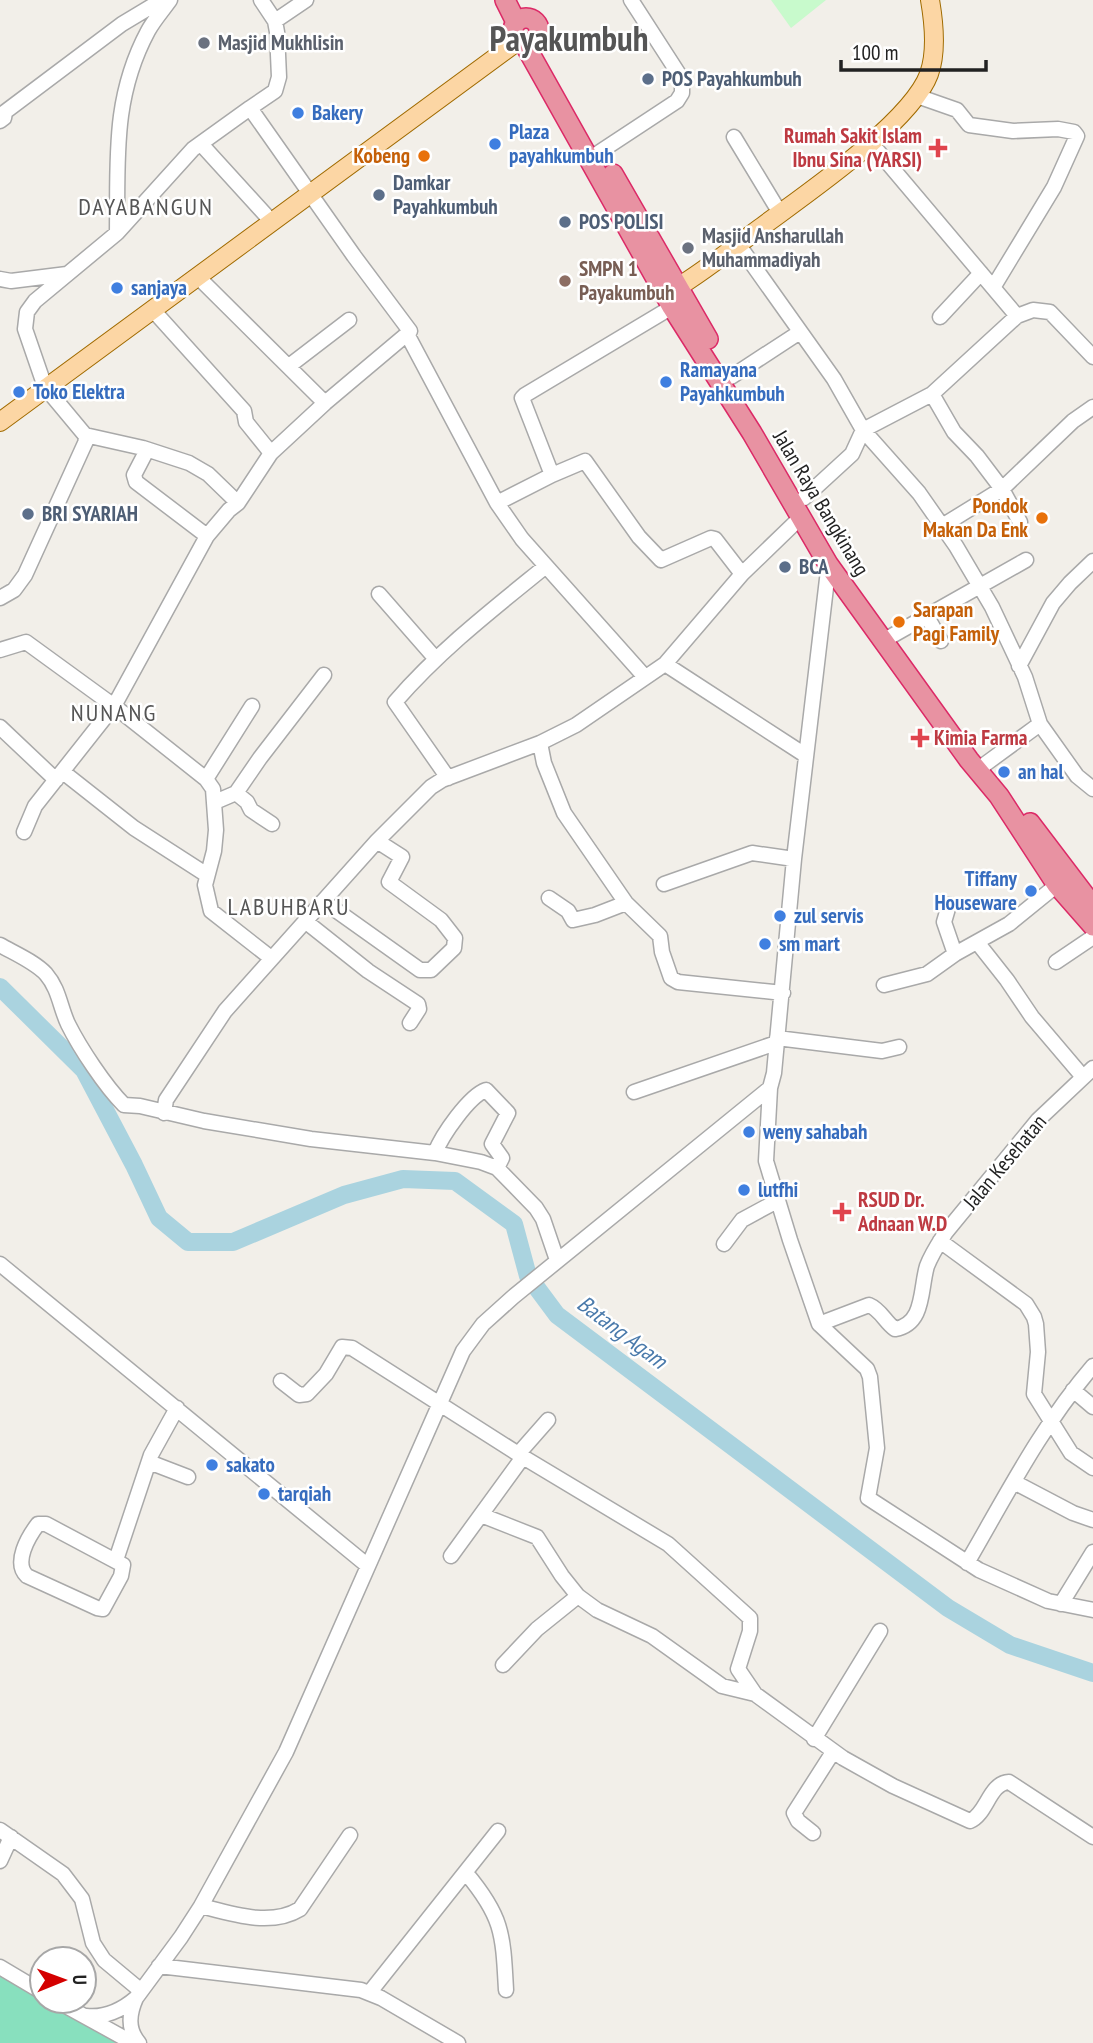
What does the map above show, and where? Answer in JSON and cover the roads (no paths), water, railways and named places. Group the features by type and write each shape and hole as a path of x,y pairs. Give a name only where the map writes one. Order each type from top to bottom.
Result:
{"highway":[{"name":"Jalan Raya Bangkinang","path":"505,0 524,28 672,296 757,430 830,557 969,760 1002,793 1093,906"},
{"name":"Jalan Raya Bangkinang","path":"672,296 731,377 757,430"},
{"name":"Jalan Raya Bangkinang","path":"830,557 984,765 1056,885 1093,926"}],"main road":[{"path":"672,296 871,143 917,96 929,75 933,58 930,0"},
{"path":"0,422 272,222 524,28"}],"street":[{"path":"2,113 122,24 162,0"},
{"path":"117,233 121,105 127,80 149,29 170,0"},
{"path":"0,598 14,590 25,575 86,441 85,435 45,387 27,339 27,312 35,301 117,233 176,166 201,144 275,91 279,76 275,21 261,0"},
{"path":"275,21 306,0"},
{"path":"595,155 677,101 682,93 682,79 631,0"},
{"path":"917,96 957,110 969,125 1013,131 1058,129 1074,132 1077,136 1054,187 994,286"},
{"path":"24,832 35,806 114,706 207,536 238,503 271,453 410,331 250,108"},
{"path":"734,137 780,213"},
{"path":"871,143 1017,316"},
{"path":"201,144 272,222"},
{"path":"738,244 834,379 863,430 919,493 942,526 992,607 1019,666 1040,724 1077,776 1093,789"},
{"path":"940,317 981,273"},
{"path":"0,279 11,281 67,274"},
{"path":"198,277 325,403"},
{"path":"552,475 522,398 672,296"},
{"path":"152,309 244,411 246,422 271,453"},
{"path":"165,1107 218,1020 377,841 430,787 540,743 590,717 665,664 742,574 852,454 863,430 932,394 1017,316 1032,310 1050,312 1093,356"},
{"path":"289,366 349,320"},
{"path":"731,377 800,332"},
{"path":"407,334 497,503 523,539 645,677"},
{"path":"932,394 954,432 977,456 1002,489 1020,522"},
{"path":"942,526 1002,489 1073,421 1093,407"},
{"path":"85,435 189,463 208,474 238,503"},
{"path":"147,450 134,475 136,482 207,536"},
{"path":"497,503 585,461 639,537 661,560 711,538 715,539 742,574"},
{"path":"830,557 805,755 783,993 770,1088 766,1161 777,1201 820,1324 867,1369 870,1377 877,1438 869,1489 870,1500 967,1563 1045,1599 1065,1597 1093,1610"},
{"path":"888,638 1026,560"},
{"path":"1019,666 1053,603 1093,561"},
{"path":"448,778 395,702 435,658 467,629 546,566"},
{"path":"379,594 435,658"},
{"path":"926,615 941,641"},
{"path":"0,650 26,642 114,706 206,779 213,789 215,802 214,851 205,885 211,911 271,958"},
{"path":"665,664 805,755"},
{"path":"215,802 236,793 324,675"},
{"path":"206,779 252,706"},
{"path":"984,765 1040,724"},
{"path":"0,727 60,776 207,875"},
{"path":"540,743 545,768 564,813 626,903 660,936 662,952 671,978 678,982 783,993"},
{"path":"236,793 247,802 251,810 272,824"},
{"path":"323,901 424,971 431,970 454,948 456,938 441,920 389,882 402,857 377,841"},
{"path":"664,884 752,853 794,859"},
{"path":"884,985 927,974 955,954 1009,924 1056,885"},
{"path":"549,898 568,911 573,920 626,903"},
{"path":"949,905 944,922 955,954"},
{"path":"305,921 368,971 416,1003 419,1009 410,1023"},
{"path":"1056,962 1093,937"},
{"path":"977,942 1032,1017 1089,1073"},
{"path":"0,945 43,971 55,985 75,1038 115,1097 124,1105 165,1107 204,1122 311,1139 437,1149 499,1165 536,1208 555,1261"},
{"path":"634,1092 777,1041 882,1051 899,1047"},
{"name":"Jalan Kesehatan","path":"820,1324 869,1305 877,1308 887,1323 895,1329 912,1322 919,1308 927,1267 940,1241 1038,1120 1089,1073"},
{"path":"139,2043 130,2024 131,2009 138,1994 201,1906 286,1752 463,1351 482,1324 555,1261 770,1088"},
{"path":"437,1149 463,1110 478,1093 486,1090 508,1113 492,1144 502,1156 499,1165"},
{"path":"724,1244 742,1220 777,1201"},
{"path":"940,1241 1031,1310 1036,1324 1038,1352 1034,1394 1071,1452 1093,1468"},
{"path":"0,1264 368,1566"},
{"path":"281,1381 299,1395 307,1394 326,1374 340,1349 345,1346 668,1544 747,1615 751,1626 738,1669 755,1694 832,1752 893,1786 970,1821 976,1818 998,1786 1009,1782 1093,1837"},
{"path":"967,1563 1051,1421 1093,1367"},
{"path":"1073,1390 1093,1407"},
{"path":"116,1560 149,1462 177,1408"},
{"path":"451,1556 548,1420"},
{"path":"149,1462 188,1478"},
{"path":"1014,1482 1073,1513 1093,1520"},
{"path":"481,1515 537,1537 578,1596 597,1610 652,1636 722,1686 755,1694"},
{"path":"42,1523 116,1560 123,1565 121,1576 106,1606 100,1609 27,1576 22,1571 20,1562 36,1526 42,1523"},
{"path":"1065,1597 1093,1552"},
{"path":"503,1665 537,1629 578,1596"},
{"path":"814,1739 880,1631"},
{"path":"813,1833 798,1821 794,1813 832,1752"},
{"path":"370,1992 498,1831"},
{"path":"0,1861 5,1833 63,1874 82,1899 93,1943 104,1960 138,1994"},
{"path":"201,1906 242,1917 290,1915 300,1909 350,1835"},
{"path":"466,1873 487,1898 498,1922 504,1945 506,1990"},
{"path":"159,1966 348,1987 370,1992 458,2043"},
{"path":"0,1967 28,1984"},
{"path":"98,2014 122,2008 138,1994"},
{"path":"84,2015 133,2043"}],"waterway":[{"name":"Batang Agam","path":"0,987 84,1070 159,1218 188,1242 233,1242 344,1195 403,1179 455,1181 514,1224 528,1276 557,1315 948,1608 1010,1645 1093,1673"}],"place":[{"name":"Masjid Mukhlisin","path":"204,43"},
{"name":"POS Payahkumbuh","path":"648,79"},
{"name":"Bakery","path":"298,113"},
{"name":"Plaza payahkumbuh","path":"495,144"},
{"name":"Rumah Sakit Islam Ibnu Sina (YARSI)","path":"938,148"},
{"name":"Kobeng","path":"424,156"},
{"name":"Damkar Payahkumbuh","path":"379,195"},
{"name":"POS POLISI","path":"565,222"},
{"name":"Masjid Ansharullah Muhammadiyah","path":"688,248"},
{"name":"SMPN 1 Payakumbuh","path":"565,281"},
{"name":"sanjaya","path":"117,288"},
{"name":"Ramayana Payahkumbuh","path":"666,382"},
{"name":"Toko Elektra","path":"19,392"},
{"name":"BRI SYARIAH","path":"28,514"},
{"name":"Pondok Makan Da Enk","path":"1042,518"},
{"name":"BCA","path":"785,567"},
{"name":"Sarapan Pagi Family","path":"899,622"},
{"name":"Kimia Farma","path":"920,738"},
{"name":"an hal","path":"1004,772"},
{"name":"Tiffany Houseware","path":"1031,891"},
{"name":"zul servis","path":"780,916"},
{"name":"sm mart","path":"765,944"},
{"name":"weny sahabah","path":"749,1132"},
{"name":"lutfhi","path":"744,1190"},
{"name":"RSUD Dr. Adnaan W.D","path":"842,1212"},
{"name":"sakato","path":"212,1465"},
{"name":"tarqiah","path":"264,1494"}],"district":[{"name":"Payakumbuh","path":"569,39"},
{"name":"DAYABANGUN","path":"146,207"},
{"name":"NUNANG","path":"114,713"},
{"name":"LABUHBARU","path":"289,907"}]}
